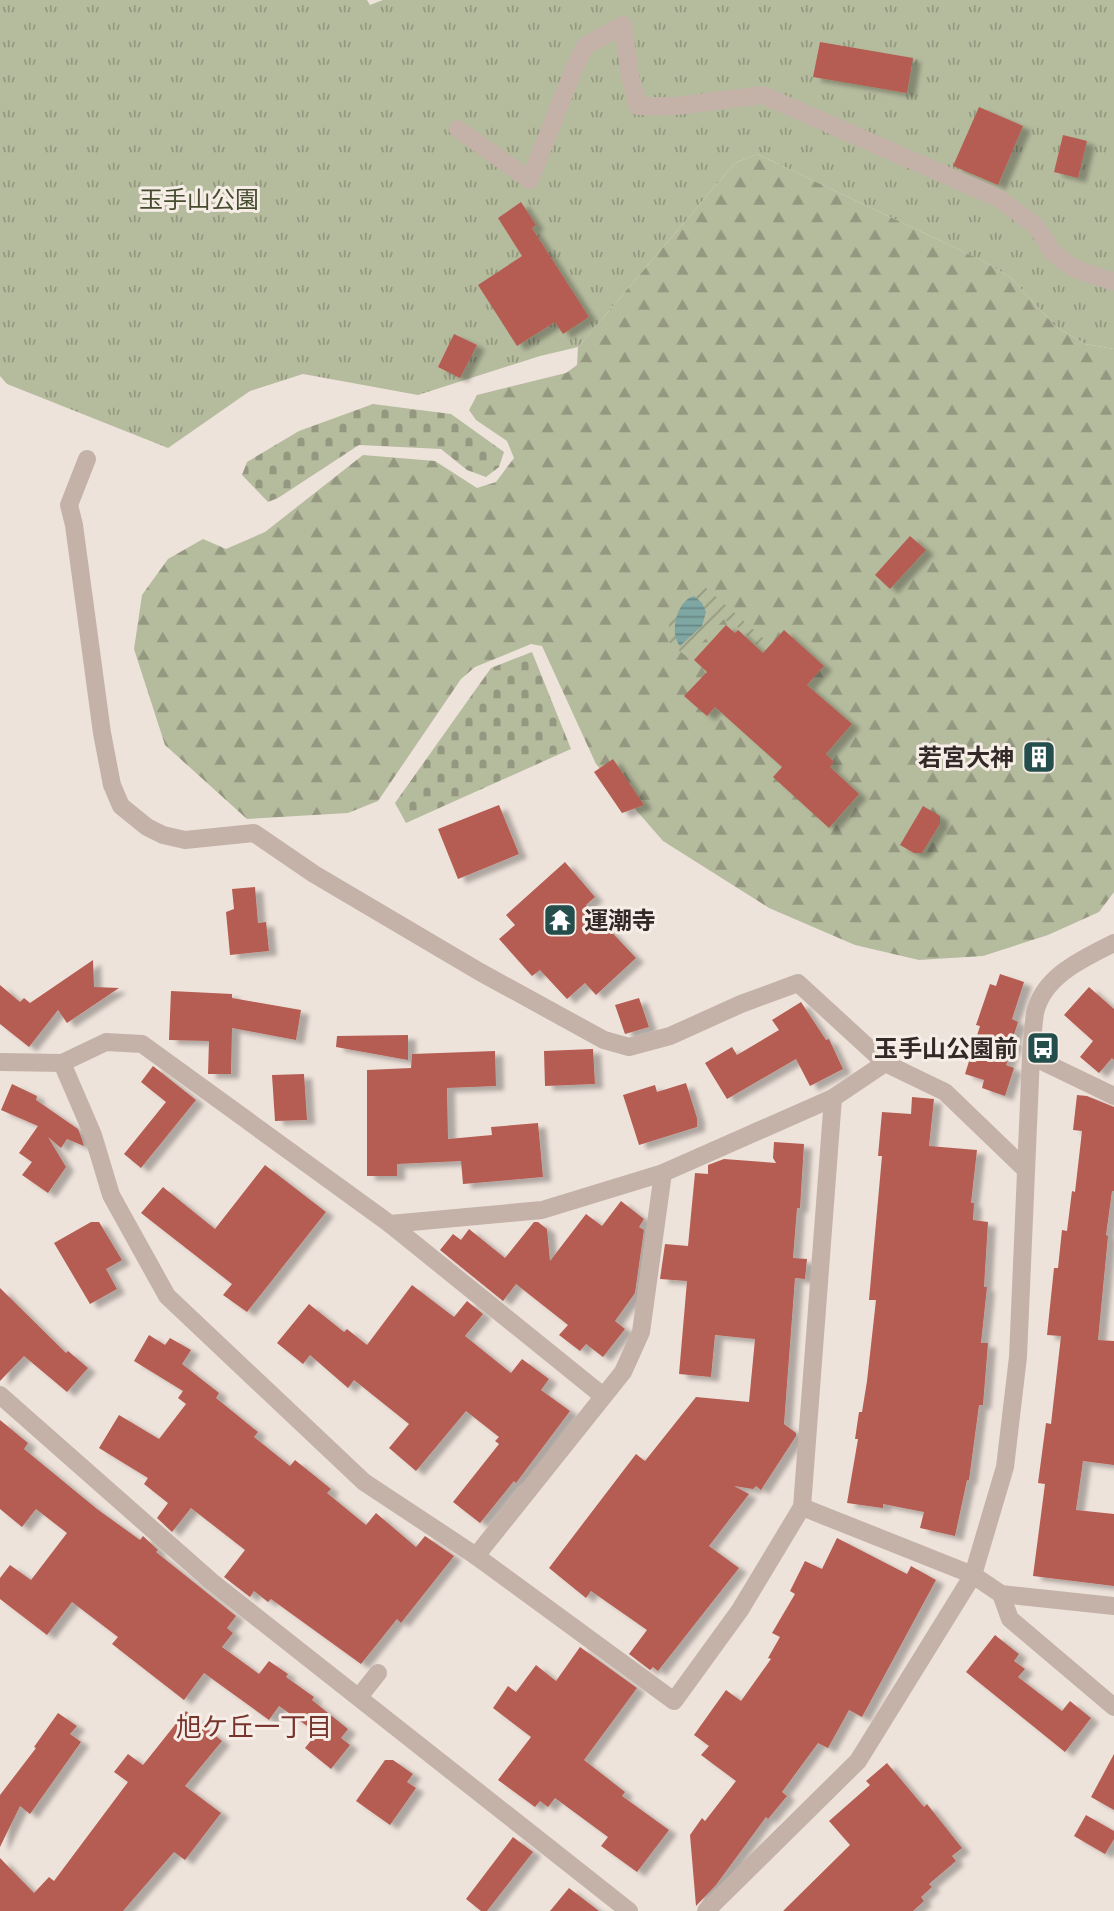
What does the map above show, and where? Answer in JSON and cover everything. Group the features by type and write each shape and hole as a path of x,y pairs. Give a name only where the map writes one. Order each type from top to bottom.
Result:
{"street":[{"path":"458,130 530,180 585,46 623,25 630,76 638,106 676,106 763,95 998,198 1035,226 1054,254 1075,270 1114,282"},
{"path":"87,460 69,505 102,733 112,785 121,806 147,827 163,835 185,840 254,833 313,874 480,972 604,1040 629,1047 670,1036 741,1004 799,983 885,1063 945,1092 1027,1170"},
{"path":"706,1911 858,1762 973,1575 1005,1467 1018,1357 1031,1056 1036,1010 1050,984 1076,962 1114,943"},
{"path":"0,1062 62,1063 106,1042 142,1044 390,1224 603,1396"},
{"path":"1031,1056 1114,1096"},
{"path":"62,1063 93,1135 111,1195 167,1296 364,1482 476,1556 674,1701 740,1610 802,1507 834,1098"},
{"path":"390,1224 542,1210 663,1173 834,1098 885,1063"},
{"path":"476,1556 623,1372 641,1332 663,1173"},
{"path":"0,1395 212,1582 629,1911"},
{"path":"802,1507 973,1575 1001,1594 1114,1606"},
{"path":"1001,1594 1010,1619 1114,1707"},
{"path":"359,1697 378,1672"}],"green space":[{"name":"玉手山公園","path":"0,0 367,0 370,5 383,0 1114,0 1114,349 1085,344 1055,326 1011,278 983,261 757,154 735,163 578,347 540,356 418,395 303,374 250,391 168,448 7,384 0,376"},
{"path":"757,154 983,261 1011,278 1055,326 1085,344 1114,349 1114,892 1099,912 1048,935 983,956 919,960 855,945 769,908 663,841 596,764 542,646 531,644 475,667 461,679 378,801 348,813 247,819 165,745 134,649 142,595 168,559 203,539 226,549 265,532 363,455 435,461 477,488 496,482 514,458 507,441 476,420 469,410 477,395 566,373 577,365 578,347 735,163"},
{"path":"373,404 451,414 504,452 499,467 486,477 467,470 441,449 359,445 268,502 242,475 247,462 299,431"},
{"path":"698,581 777,650 756,675 753,654 758,646 737,626 735,628 724,619 688,658 668,641 670,612"},
{"path":"532,652 571,749 406,823 395,803 491,668"}],"water":[{"path":"694,596 702,603 706,612 702,626 680,646 675,634 676,618 683,604"}],"building":[{"path":"820,42 913,58 907,93 813,77"},
{"path":"979,107 1023,126 998,185 953,166"},
{"path":"1063,135 1087,141 1078,178 1054,172"},
{"path":"521,202 536,225 532,228 589,317 563,334 555,322 517,346 478,285 522,256 498,218"},
{"path":"454,334 477,345 460,378 438,367"},
{"path":"910,536 926,550 890,589 875,575"},
{"path":"726,625 735,633 738,630 763,653 784,630 824,666 807,685 852,724 826,754 834,762 830,767 859,794 829,828 773,777 782,767 715,707 707,716 684,696 707,672 694,660"},
{"path":"613,759 644,805 622,813 594,772"},
{"path":"499,805 519,854 458,879 438,829"},
{"path":"923,806 940,816 940,824 922,853 914,853 900,845"},
{"path":"565,862 595,897 586,905 636,958 596,995 585,983 567,999 540,970 532,976 499,939 515,925 506,915"},
{"path":"255,887 258,923 266,922 269,951 230,955 226,912 234,909 232,889"},
{"path":"93,960 94,987 119,988 67,1023 58,1010 29,1047 0,1024 0,985 20,1002 24,998 30,1003"},
{"path":"1000,974 1024,982 1012,1019 1018,1022 1012,1041 1015,1042 1006,1065 1014,1068 1005,1096 982,1088 984,1080 965,1074 980,1026 976,1025 990,984 996,986"},
{"path":"1089,987 1114,1009 1114,1060 1112,1058 1099,1073 1080,1057 1093,1041 1064,1015"},
{"path":"171,991 232,994 232,998 301,1010 296,1040 232,1028 231,1074 208,1074 209,1041 169,1040"},
{"path":"639,998 649,1027 625,1034 615,1005"},
{"path":"801,1002 826,1040 829,1039 843,1069 810,1086 796,1059 727,1099 705,1063 732,1047 737,1055 779,1030 772,1020"},
{"path":"408,1035 408,1060 336,1047 337,1036"},
{"path":"593,1049 595,1084 545,1086 544,1051"},
{"path":"495,1051 496,1086 447,1088 448,1139 492,1135 491,1127 538,1123 543,1177 463,1184 461,1161 397,1164 397,1176 367,1176 367,1070 411,1068 412,1054"},
{"path":"153,1066 196,1100 141,1168 124,1154 166,1102 141,1082"},
{"path":"304,1074 307,1120 275,1121 272,1075"},
{"path":"686,1083 697,1118 697,1127 639,1145 623,1095 655,1085 657,1092"},
{"path":"12,1084 37,1096 36,1100 78,1129 82,1139 84,1146 67,1139 61,1148 48,1137 66,1167 48,1193 22,1175 32,1162 19,1153 38,1126 1,1110"},
{"path":"1077,1095 1087,1096 1114,1107 1114,1191 1106,1235 1098,1340 1114,1341 1114,1465 1083,1461 1076,1510 1114,1514 1114,1586 1033,1576 1045,1484 1038,1483 1046,1423 1051,1424 1061,1336 1047,1335 1054,1268 1058,1268 1062,1230 1067,1231 1072,1191 1075,1192 1082,1131 1073,1130"},
{"path":"912,1097 934,1099 929,1146 977,1150 971,1203 974,1203 973,1220 988,1222 984,1287 987,1287 981,1343 988,1343 983,1405 979,1405 969,1480 955,1536 920,1528 924,1512 883,1504 883,1508 847,1503 858,1439 855,1439 859,1412 862,1412 867,1381 876,1300 869,1300 882,1156 878,1156 882,1112 911,1114"},
{"path":"774,1142 804,1144 800,1208 797,1208 793,1258 807,1259 805,1279 795,1278 784,1424 796,1433 796,1436 761,1490 756,1486 753,1489 734,1486 749,1494 709,1546 739,1568 658,1671 653,1667 650,1670 629,1654 647,1630 591,1591 586,1598 549,1568 636,1454 645,1461 696,1397 749,1402 755,1339 715,1335 711,1377 679,1374 687,1281 660,1279 665,1244 688,1246 695,1173 708,1174 708,1165 724,1159 776,1163 773,1158"},
{"path":"265,1165 326,1212 247,1312 223,1295 232,1284 141,1213 163,1187 215,1229"},
{"path":"621,1201 644,1219 639,1227 644,1230 635,1293 615,1321 625,1329 603,1357 586,1344 580,1351 559,1335 568,1325 516,1284 503,1301 440,1250 453,1234 461,1240 469,1229 505,1258 534,1222 538,1222 547,1229 550,1261 586,1214 602,1226"},
{"path":"91,1222 99,1222 122,1260 106,1269 117,1289 90,1304 54,1243"},
{"path":"412,1285 454,1317 467,1301 483,1314 465,1336 511,1373 522,1359 549,1379 541,1390 570,1411 516,1483 514,1481 480,1523 453,1502 499,1444 495,1441 499,1437 466,1411 416,1471 389,1448 409,1424 354,1380 348,1388 310,1355 303,1364 277,1343 309,1304 344,1332 347,1329 367,1345"},
{"path":"0,1288 66,1353 68,1351 88,1368 67,1392 24,1356 0,1381"},
{"path":"149,1335 165,1345 170,1338 191,1350 182,1364 219,1393 216,1398 258,1432 254,1437 290,1466 295,1460 331,1489 327,1493 366,1525 376,1513 416,1547 425,1536 454,1556 401,1623 397,1619 361,1664 271,1599 268,1602 254,1591 250,1597 224,1577 245,1550 191,1508 172,1532 157,1518 168,1503 144,1484 148,1478 99,1448 119,1415 159,1439 186,1404 178,1398 183,1391 134,1361"},
{"path":"0,1420 28,1443 24,1449 97,1509 140,1540 143,1536 158,1550 156,1552 236,1616 227,1628 233,1633 222,1647 259,1674 269,1661 288,1674 286,1677 314,1697 312,1700 348,1729 341,1738 350,1745 331,1769 305,1748 317,1733 279,1706 269,1720 204,1673 184,1700 112,1644 118,1637 72,1602 47,1635 0,1599 0,1578 10,1565 31,1580 67,1533 36,1509 22,1527 0,1509"},
{"path":"837,1538 907,1574 911,1566 936,1580 862,1717 849,1710 828,1748 818,1743 782,1792 787,1796 768,1819 766,1817 716,1885 696,1906 690,1835 702,1818 705,1821 736,1781 701,1755 709,1746 694,1735 726,1690 741,1701 771,1659 768,1658 780,1637 772,1633 795,1594 790,1591 805,1561 822,1569"},
{"path":"995,1635 1019,1654 1014,1661 1025,1669 1018,1677 1062,1711 1070,1701 1091,1718 1065,1752 966,1672"},
{"path":"580,1647 637,1688 584,1760 625,1792 622,1796 669,1830 637,1872 601,1846 608,1837 555,1798 548,1807 540,1801 535,1807 498,1780 531,1737 493,1708 508,1686 516,1692 536,1665 556,1681"},
{"path":"186,1711 222,1741 185,1786 221,1813 185,1860 174,1852 123,1911 0,1911 0,1858 34,1893 49,1877 54,1881 128,1782 114,1772 128,1754 143,1765"},
{"path":"58,1713 77,1726 70,1734 81,1742 30,1814 20,1806 0,1847 0,1795 36,1748 34,1747"},
{"path":"1114,1754 1114,1810 1091,1797"},
{"path":"385,1760 393,1760 413,1774 407,1782 416,1788 390,1825 356,1801"},
{"path":"887,1763 924,1807 927,1804 962,1848 952,1856 956,1861 929,1884 932,1887 921,1897 924,1901 913,1911 783,1911 850,1845 829,1821 870,1785 866,1781"},
{"path":"1086,1815 1114,1831 1114,1839 1105,1854 1074,1836"},
{"path":"513,1837 533,1852 487,1911 481,1911 466,1899"},
{"path":"569,1888 599,1911 550,1911"}],"place":[{"name":"若宮大神","path":"1039,757"},
{"name":"運潮寺","path":"560,920"},
{"name":"玉手山公園前","path":"1043,1048"}],"district":[{"name":"旭ケ丘一丁目","path":"254,1726"}]}
